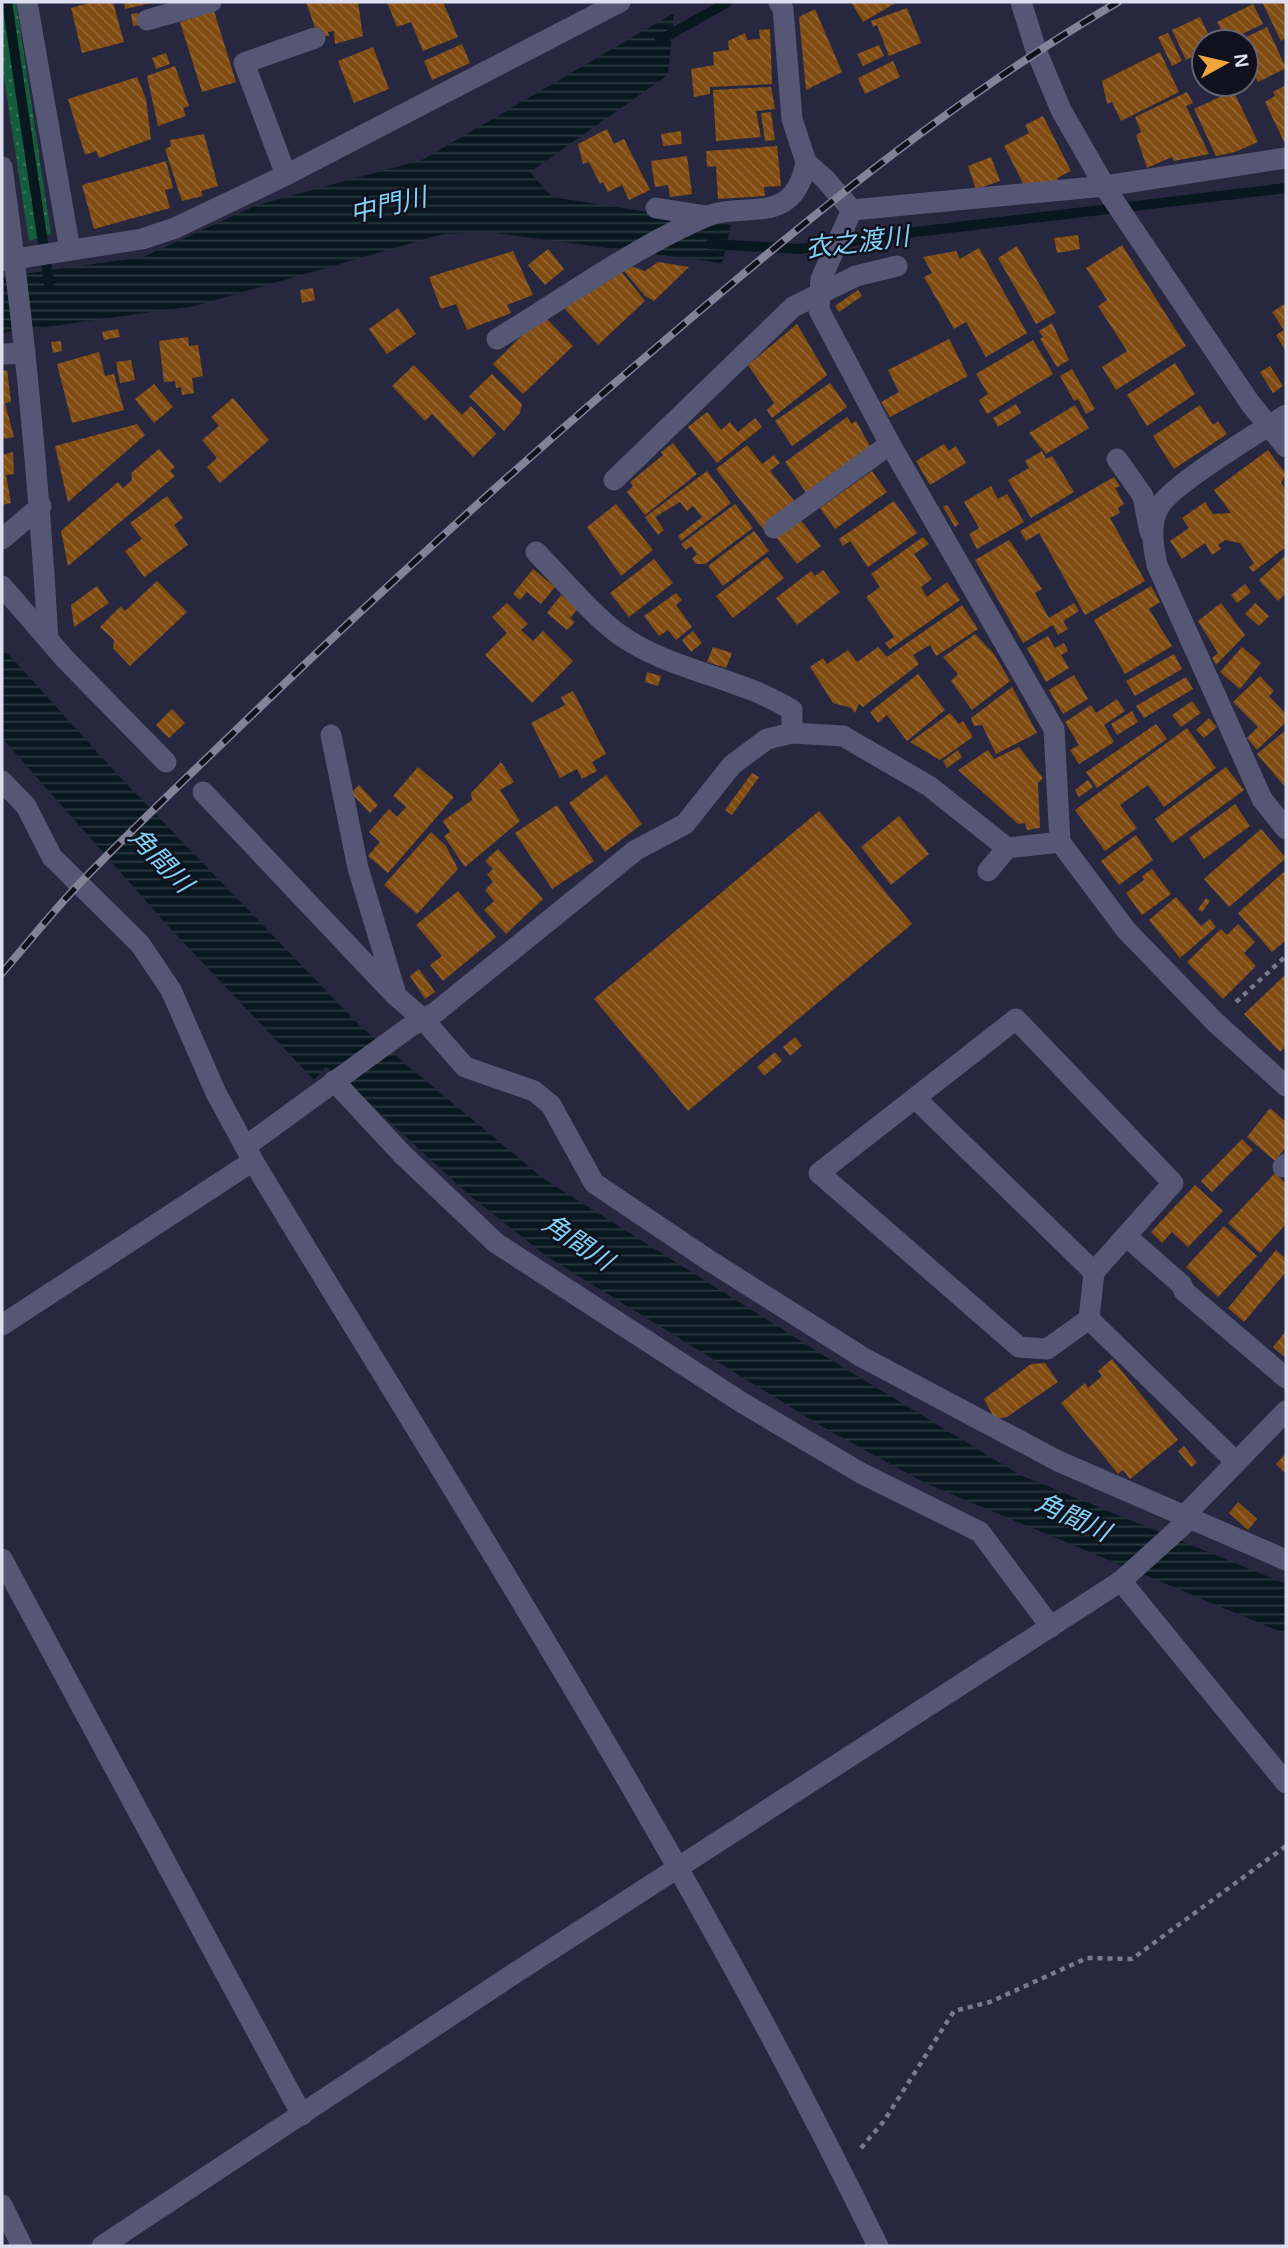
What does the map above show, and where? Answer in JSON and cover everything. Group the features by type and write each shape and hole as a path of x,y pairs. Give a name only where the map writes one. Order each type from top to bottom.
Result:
{"street":[{"path":"27,2 70,250"},
{"path":"147,20 211,2"},
{"path":"11,264 70,250 142,239 175,228 286,175 620,2"},
{"path":"1021,2 1036,50 1061,110 1107,189 1131,229 1277,420 1286,447"},
{"path":"786,4 792,119 806,162 851,214"},
{"path":"286,175 244,63 314,38"},
{"path":"851,214 1107,189 1286,158"},
{"path":"656,208 702,218 769,209 781,204 803,181 806,162"},
{"path":"2,167 11,264 24,346 41,506 48,639"},
{"path":"851,214 820,286 819,310 890,444 1054,729 1060,842 1126,930 1215,1022 1286,1086"},
{"path":"497,338 702,218"},
{"path":"614,480 793,307 820,286 897,266"},
{"path":"2,354 24,346"},
{"path":"1151,537 1160,506 1202,470 1277,420"},
{"path":"774,528 890,444"},
{"path":"1118,459 1143,496 1157,565 1262,799 1286,829"},
{"path":"2,539 41,506"},
{"path":"536,552 619,635 694,671 775,699 792,710 792,733"},
{"path":"2,586 48,639 166,762"},
{"path":"2,1325 250,1153 337,1079 436,1012 636,850 685,824 732,765 766,739 792,733 843,736 929,786 1007,848"},
{"path":"331,735 358,868 395,995"},
{"path":"2,781 26,806 52,857 140,944 171,990 216,1093 250,1153 680,1869 841,2171 878,2246"},
{"path":"203,792 395,995 417,1023 465,1067 534,1091 551,1105 594,1183 710,1261 862,1357 1058,1461 1184,1519 1286,1560"},
{"path":"988,871 1007,848 1060,842"},
{"path":"1016,1019 1173,1183 1126,1236 1094,1272 1089,1319 1046,1349 1019,1347 818,1173 1016,1019"},
{"path":"337,1079 403,1155 496,1243 741,1402 861,1473 980,1532 1051,1627"},
{"path":"915,1098 1094,1272"},
{"path":"1126,1236 1182,1285 1184,1291 1286,1378"},
{"path":"1089,1319 1236,1462"},
{"path":"102,2246 1126,1578 1286,1412"},
{"path":"2,1559 302,2115"},
{"path":"1126,1578 1286,1783"},
{"path":"2,2206 22,2246"}],"path":[{"path":"1215,1022 1286,956"},
{"path":"841,2171 884,2122 954,2011 990,2002 1087,1958 1132,1959 1286,1846"}],"green space":[{"path":"2,2 16,2 51,234 29,241 2,65"}],"water":[{"path":"674,13 668,75 530,172 552,197 731,225 722,263 488,232 443,234 195,306 2,333 2,277 143,257 257,205 422,160"},
{"name":"角間川","path":"2,647 117,774 361,1027 544,1179 826,1357 1020,1475 1286,1584 1286,1634 927,1484 828,1430 546,1256 468,1194 340,1076 326,1067 314,1080 168,926 2,738"}],"building":[{"path":"93,2 113,2 124,42 82,53 71,8"},
{"path":"124,2 151,2 151,3 125,9"},
{"path":"306,2 358,2 363,36 335,44 334,31 328,32 329,36 318,36"},
{"path":"387,2 443,2 458,37 423,51 411,22 397,27"},
{"path":"851,2 897,2 863,22"},
{"path":"1262,2 1286,2 1286,38 1281,41"},
{"path":"1253,4 1263,24 1255,28 1220,28 1217,22"},
{"path":"907,8 921,43 889,56 877,25 873,27 871,21"},
{"path":"815,9 842,72 806,90 799,17"},
{"path":"214,11 236,82 202,92 180,22"},
{"path":"138,13 140,25 133,26 131,14"},
{"path":"1200,17 1205,28 1190,28 1190,58 1186,60 1172,30"},
{"path":"1267,27 1286,68 1260,81 1260,30"},
{"path":"770,29 772,84 710,87 710,94 694,97 691,69 714,65 713,52 729,50 728,41 745,33 747,40 760,39 759,30"},
{"path":"1168,33 1182,61 1172,66 1158,37"},
{"path":"462,44 470,63 432,80 424,61"},
{"path":"879,45 884,56 863,66 857,54"},
{"path":"373,47 389,89 354,103 338,61"},
{"path":"1160,52 1179,92 1121,121 1112,102 1107,104 1102,81"},
{"path":"166,53 170,64 156,69 152,58"},
{"path":"893,61 900,77 865,94 858,78"},
{"path":"175,66 189,106 183,108 186,116 158,126 147,76"},
{"path":"137,77 146,99 151,139 99,158 96,151 85,155 68,99"},
{"path":"1286,85 1286,146 1265,102 1275,96 1273,92"},
{"path":"771,87 775,109 756,111 761,137 716,141 713,90"},
{"path":"1187,92 1193,103 1186,106 1209,154 1174,161 1172,157 1147,168 1136,135 1141,132 1135,117"},
{"path":"1218,98 1237,98 1258,142 1235,152 1216,156 1194,109"},
{"path":"771,112 775,140 765,141 761,113"},
{"path":"1043,116 1071,171 1057,178 1060,182 1025,187 1004,146 1029,133 1025,125"},
{"path":"607,129 614,144 624,139 650,190 629,200 622,185 608,192 603,182 600,184 589,162 583,164 578,144"},
{"path":"681,131 682,144 663,146 661,134"},
{"path":"204,134 218,186 201,191 203,196 182,201 165,149 171,146 170,140"},
{"path":"777,146 781,186 764,187 765,196 718,199 716,166 707,167 706,151"},
{"path":"687,156 692,194 670,197 668,185 655,187 651,161"},
{"path":"991,157 1000,181 976,189 968,166"},
{"path":"166,161 173,188 165,190 170,208 94,229 82,185"},
{"path":"1078,235 1080,249 1057,253 1054,238"},
{"path":"1122,245 1186,346 1116,390 1102,367 1127,351 1098,306 1107,300 1086,268"},
{"path":"1017,246 1056,313 1036,324 998,258"},
{"path":"979,248 1027,333 986,357 966,322 954,329 924,277 932,273 923,257 956,251 960,259"},
{"path":"548,249 564,269 545,285 528,265"},
{"path":"513,251 533,295 507,305 511,313 467,330 456,304 441,309 429,277"},
{"path":"658,262 689,267 654,301 645,296 624,271 630,266 645,271"},
{"path":"616,265 645,301 598,345 564,308"},
{"path":"313,288 315,300 302,303 300,290"},
{"path":"858,290 862,296 839,312 835,306"},
{"path":"1286,303 1286,352 1276,335 1284,330 1272,312"},
{"path":"398,308 416,334 387,354 369,329"},
{"path":"543,315 573,346 523,394 493,364"},
{"path":"1052,323 1069,360 1057,367 1040,339 1043,337 1039,331"},
{"path":"797,324 827,375 772,418 767,410 774,403 748,365"},
{"path":"118,329 120,337 104,340 102,332"},
{"path":"188,337 189,346 198,345 203,376 192,378 194,393 182,395 181,387 176,388 175,381 164,382 159,341"},
{"path":"949,339 968,376 890,417 881,402 899,392 888,370"},
{"path":"1033,340 1053,374 987,414 979,400 988,394 976,374"},
{"path":"61,341 62,351 53,353 51,342"},
{"path":"99,352 105,376 114,374 124,410 72,423 57,364"},
{"path":"131,360 135,380 120,383 116,362"},
{"path":"1175,363 1195,394 1147,426 1127,395"},
{"path":"414,365 462,415 471,406 496,434 473,457 432,414 425,421 392,386"},
{"path":"1270,366 1283,386 1273,393 1260,372"},
{"path":"1072,369 1095,409 1086,414 1078,399 1074,401 1060,376"},
{"path":"7,370 11,402 5,403 14,437 2,439 2,371"},
{"path":"492,374 522,404 520,413 504,431 469,396"},
{"path":"830,383 847,407 792,446 775,421"},
{"path":"154,384 173,407 154,423 135,399"},
{"path":"233,398 269,440 220,483 207,467 217,458 202,440 219,426 211,417"},
{"path":"1016,404 1021,413 998,427 993,418"},
{"path":"1075,405 1089,428 1046,454 1029,433"},
{"path":"1200,405 1213,425 1218,421 1227,434 1174,469 1153,436"},
{"path":"707,412 721,430 730,422 738,432 755,418 762,427 717,463 688,427"},
{"path":"847,417 852,424 856,421 871,448 807,494 785,462"},
{"path":"137,424 145,435 68,502 55,446"},
{"path":"673,443 697,474 645,515 627,492 633,486 630,482 663,455 661,452"},
{"path":"944,444 949,451 956,446 966,463 930,485 916,461"},
{"path":"747,445 762,464 774,455 780,463 770,471 796,503 763,529 716,469"},
{"path":"159,449 175,467 170,471 175,476 68,566 61,531 118,482 123,488 132,480 131,473"},
{"path":"1268,450 1286,474 1281,483 1286,490 1286,547 1253,572 1249,567 1254,563 1240,543 1225,540 1218,545 1221,549 1212,555 1205,543 1182,559 1170,541 1189,528 1182,518 1205,502 1213,514 1231,513 1214,490"},
{"path":"1042,451 1046,459 1052,456 1074,492 1031,518 1008,480 1029,468 1025,461"},
{"path":"13,452 14,474 6,475 11,503 2,505 2,455"},
{"path":"707,471 731,503 681,541 678,536 702,517 693,506 687,511 680,502 655,517 664,530 658,535 645,517"},
{"path":"872,471 887,492 835,529 820,508"},
{"path":"1114,477 1120,486 1115,488 1124,504 1118,508 1120,513 1110,518 1145,581 1085,615 1039,533 1026,541 1020,531"},
{"path":"991,486 998,499 1007,494 1024,522 977,549 969,534 979,528 964,502"},
{"path":"167,496 183,518 174,525 188,545 144,577 125,551 142,539 130,523"},
{"path":"894,501 917,533 868,567 850,541 843,546 839,539"},
{"path":"616,504 653,550 621,576 587,527"},
{"path":"735,504 753,528 705,564 696,564 692,559 697,554 691,546 686,550 681,544"},
{"path":"947,505 959,524 955,527 943,507"},
{"path":"800,519 821,546 797,564 776,537"},
{"path":"754,531 769,551 723,586 708,566"},
{"path":"923,537 929,544 914,554 932,579 921,587 927,597 947,582 960,600 890,649 885,643 894,637 866,597 880,587 871,574"},
{"path":"1009,540 1042,589 1035,593 1049,618 1074,603 1079,611 1063,621 1068,629 1058,635 1053,625 1023,643 975,560"},
{"path":"1286,555 1286,593 1278,601 1259,580"},
{"path":"767,557 784,578 733,618 716,596"},
{"path":"654,559 673,583 629,617 610,593"},
{"path":"533,569 555,587 541,604 527,592 520,600 513,594"},
{"path":"823,570 840,592 797,625 776,598 811,571 815,576"},
{"path":"157,581 187,612 130,666 113,648 114,640 100,627 121,606 125,611"},
{"path":"1245,584 1251,592 1237,603 1231,595"},
{"path":"97,586 109,603 74,627 71,605"},
{"path":"1151,586 1160,602 1149,609 1172,646 1125,674 1094,620"},
{"path":"676,593 682,600 676,605 692,627 676,640 668,630 659,636 644,616"},
{"path":"561,595 578,609 570,618 575,622 567,630 547,613"},
{"path":"507,603 528,624 521,630 533,641 543,631 573,661 532,703 485,655 507,633 492,617"},
{"path":"1221,603 1245,635 1216,665 1212,658 1218,653 1198,621"},
{"path":"1255,603 1269,616 1259,626 1245,614"},
{"path":"962,605 978,629 936,656 930,645 913,655 919,664 863,707 859,704 855,713 851,708 833,703 810,667 823,658 827,664 848,650 857,662 878,647 887,657"},
{"path":"693,631 702,643 691,652 682,640"},
{"path":"975,634 994,654 1010,681 972,710 951,681 958,674 943,657"},
{"path":"1048,636 1055,648 1064,643 1068,651 1061,655 1069,668 1046,682 1027,648"},
{"path":"713,647 732,653 726,668 707,662"},
{"path":"1242,647 1261,663 1240,689 1220,672"},
{"path":"1174,654 1182,669 1135,696 1126,681"},
{"path":"647,672 661,676 658,686 645,682"},
{"path":"918,674 945,710 907,741 887,715 878,723 870,712"},
{"path":"1074,675 1088,699 1063,714 1049,690"},
{"path":"1260,676 1274,691 1269,696 1286,714 1286,722 1257,750 1247,738 1258,727 1233,702"},
{"path":"1186,677 1193,689 1144,718 1136,706"},
{"path":"1012,687 1037,733 996,754 982,725 974,726 971,718"},
{"path":"573,691 606,754 592,762 597,771 582,779 577,769 560,778 531,723 565,705 561,697"},
{"path":"1117,699 1125,711 1104,725 1114,742 1079,764 1070,750 1079,745 1065,722 1091,705 1096,713"},
{"path":"1192,701 1201,713 1181,727 1172,715"},
{"path":"172,709 185,723 169,738 156,725"},
{"path":"1132,711 1138,722 1117,735 1111,724"},
{"path":"950,713 959,724 963,721 973,737 940,760 910,742"},
{"path":"1209,718 1217,727 1204,738 1196,730"},
{"path":"1156,724 1167,739 1097,788 1086,772"},
{"path":"1187,728 1216,768 1164,807 1148,785 1120,805 1137,828 1105,851 1075,810"},
{"path":"1286,730 1286,788 1257,754"},
{"path":"1019,747 1043,778 1038,783 1040,828 1027,830 1025,823 1018,824 958,770 988,750 994,759"},
{"path":"958,750 962,757 947,768 943,761"},
{"path":"501,762 514,782 500,790 520,821 465,867 444,836 450,832 443,821 472,800 471,793"},
{"path":"418,767 454,797 388,873 368,856 380,842 369,832 389,809 397,817 406,807 393,796"},
{"path":"1226,767 1244,790 1172,843 1155,819"},
{"path":"752,773 759,777 732,815 725,810"},
{"path":"606,775 642,824 605,852 569,803"},
{"path":"1088,780 1093,787 1079,797 1075,790"},
{"path":"359,785 378,805 370,813 351,793"},
{"path":"1235,804 1250,826 1204,859 1189,838"},
{"path":"557,805 594,861 552,889 515,833"},
{"path":"819,811 912,924 688,1111 594,999"},
{"path":"899,816 929,854 891,885 861,847"},
{"path":"1261,829 1286,858 1229,907 1204,879"},
{"path":"431,832 446,846 458,869 417,914 384,885"},
{"path":"1136,835 1153,860 1119,885 1101,861"},
{"path":"498,849 543,899 506,934 484,910 494,901 485,890 493,882 487,874 493,869 485,861"},
{"path":"1152,869 1171,894 1142,915 1126,893 1144,880 1142,876"},
{"path":"1286,870 1286,940 1272,952 1238,913"},
{"path":"458,891 496,937 443,981 430,965 442,956 416,925"},
{"path":"1176,897 1201,926 1210,919 1216,927 1180,958 1149,920"},
{"path":"1206,898 1210,901 1202,912 1198,909"},
{"path":"1238,924 1255,942 1244,953 1256,966 1223,999 1187,962 1221,929 1227,935"},
{"path":"419,969 435,992 425,999 410,976"},
{"path":"1286,974 1286,1046 1280,1052 1244,1014"},
{"path":"795,1037 802,1046 790,1056 783,1047"},
{"path":"775,1052 782,1061 764,1076 757,1067"},
{"path":"1270,1108 1286,1122 1286,1147 1275,1161 1247,1137"},
{"path":"1242,1139 1253,1150 1212,1192 1201,1181"},
{"path":"1275,1173 1286,1184 1286,1224 1260,1253 1228,1223"},
{"path":"1195,1185 1223,1211 1188,1247 1172,1232 1162,1243 1151,1232"},
{"path":"1224,1226 1257,1256 1218,1297 1186,1267"},
{"path":"1276,1250 1286,1259 1286,1272 1244,1322 1228,1308"},
{"path":"1286,1331 1286,1358 1273,1347"},
{"path":"1112,1359 1178,1440 1130,1479 1123,1470 1118,1474 1061,1403 1085,1383 1088,1388 1102,1376 1098,1371"},
{"path":"1045,1363 1058,1382 1007,1417 995,1419 984,1399 1031,1364"},
{"path":"1184,1446 1197,1463 1191,1467 1178,1451"},
{"path":"1286,1453 1286,1474 1276,1464"},
{"path":"1238,1502 1257,1519 1248,1530 1229,1513"}],"waterway":[{"path":"7,2 49,283"},
{"name":"中門川","path":"660,40 728,2"},
{"name":"衣之渡川","path":"711,244 800,249 907,233 1286,188"}],"railway":[{"path":"2,973 70,894 167,796 386,588 608,389 792,234 918,135 983,88 1118,2"}]}
